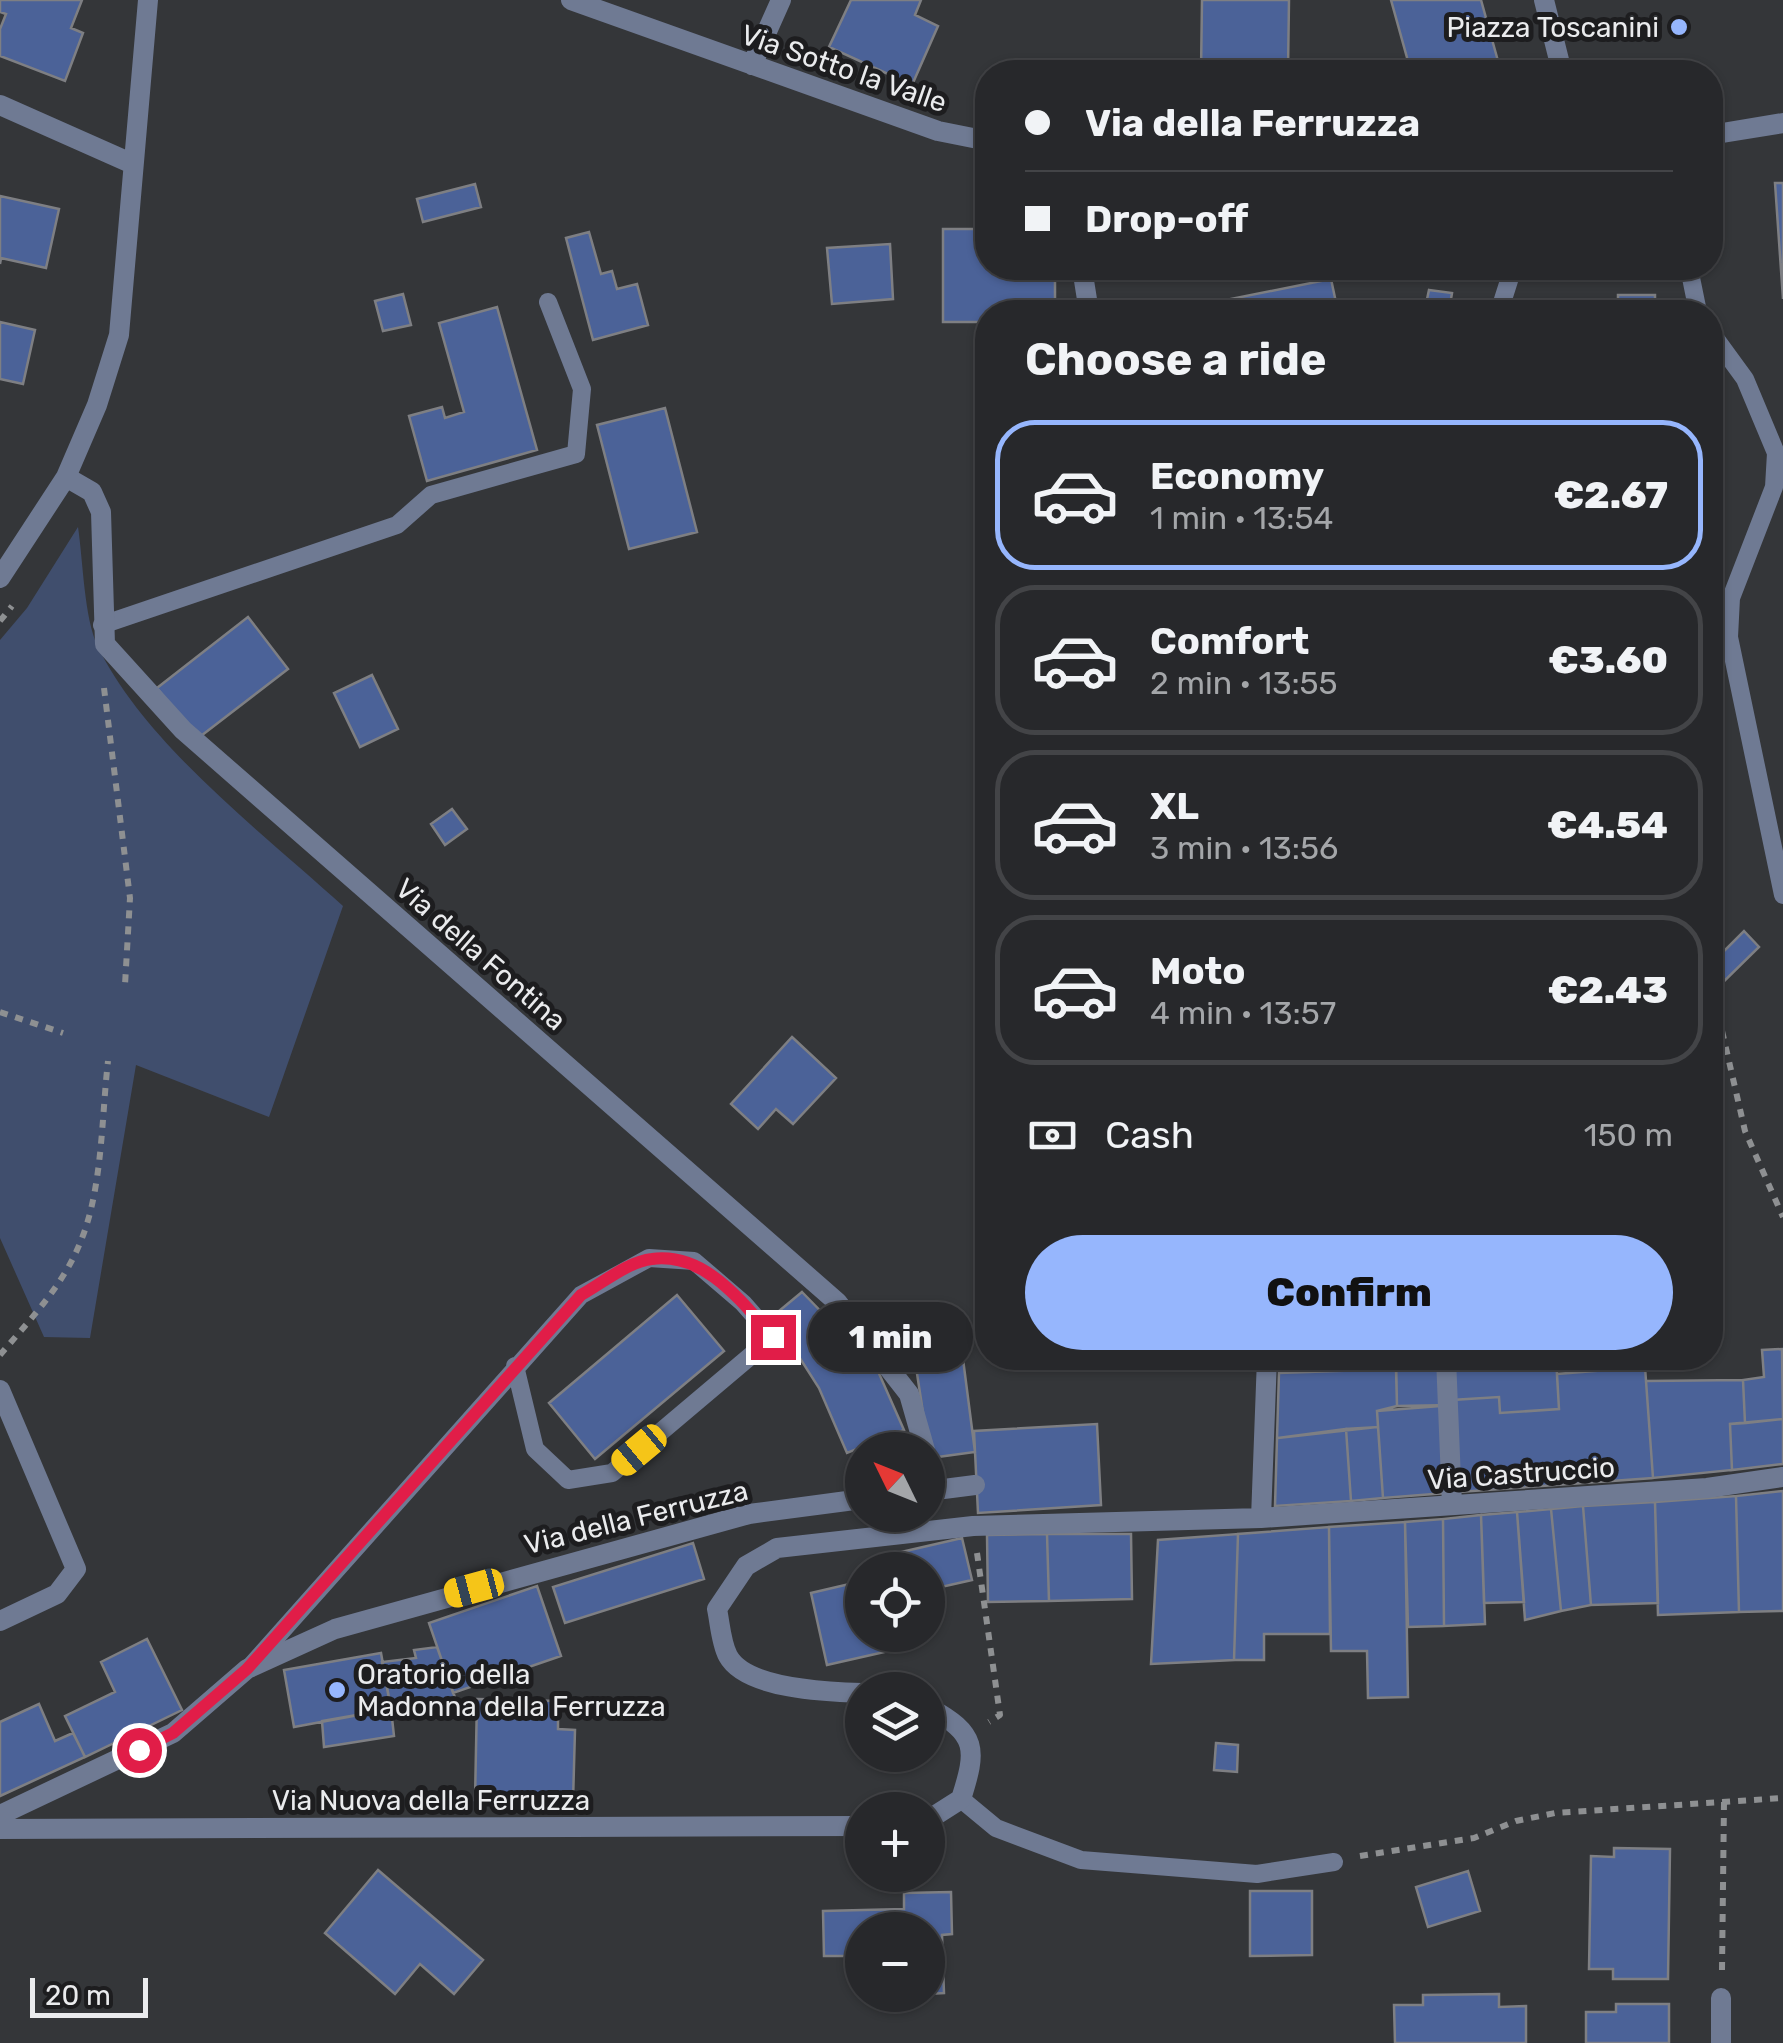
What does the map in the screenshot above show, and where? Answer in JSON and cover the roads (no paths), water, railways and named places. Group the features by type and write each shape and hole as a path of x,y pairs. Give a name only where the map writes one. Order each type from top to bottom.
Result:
{"street":[{"path":"0,578 66,477 97,405 119,336 148,0"},
{"name":"Via Sotto la Valle","path":"571,0 938,131 975,138"},
{"path":"752,65 781,0"},
{"path":"1544,0 1559,60"},
{"path":"0,105 133,164"},
{"path":"1723,133 1783,123"},
{"path":"66,477 92,492 101,512 104,634"},
{"name":"Via della Fontina","path":"104,634 183,730 837,1302 909,1394 920,1432"},
{"path":"845,1693 754,1678 728,1658 716,1609 746,1566 777,1548 974,1526 1262,1518 1267,1370"},
{"path":"1446,1370 1452,1505"},
{"path":"0,1390 76,1569 57,1594 0,1621"},
{"name":"Via Castruccio","path":"1262,1518 1707,1488 1783,1477"},
{"path":"945,1488 975,1485"},
{"name":"Via della Ferruzza","path":"0,1815 173,1733 247,1669 336,1629 749,1514 845,1502"},
{"path":"945,1720 966,1736 974,1758 961,1799 945,1809"},
{"name":"Via Nuova della Ferruzza","path":"0,1829 845,1826"},
{"path":"1721,2043 1722,1998"}],"lane":[{"path":"104,634 397,525 431,495 576,454 582,389 548,302"},
{"path":"1723,350 1744,379 1776,452 1774,487 1731,598 1729,636 1783,896"},
{"path":"247,1669 514,1366 581,1295 649,1258 694,1261 743,1303 773,1337 612,1473 568,1480 534,1448 514,1366"},
{"path":"961,1799 996,1828 1081,1860 1257,1874 1334,1862"}],"place":[{"name":"Piazza Toscanini","path":"1679,27"},
{"name":"Oratorio della Madonna della Ferruzza","path":"337,1690"}]}
